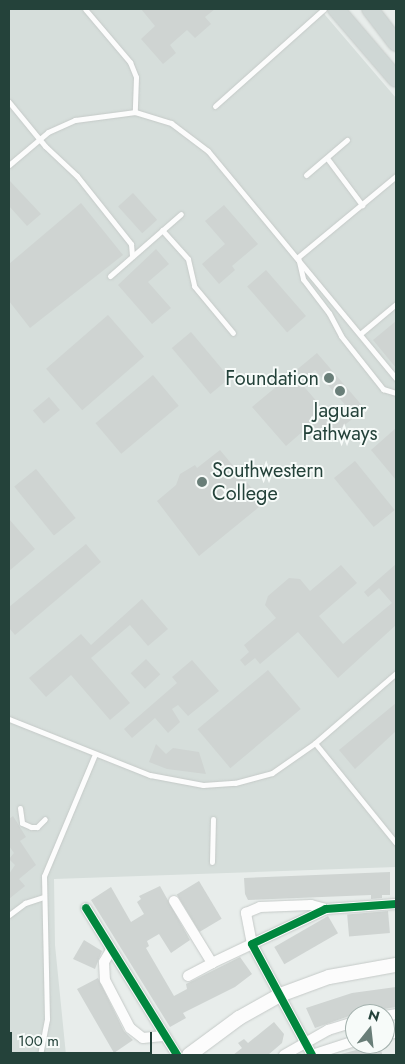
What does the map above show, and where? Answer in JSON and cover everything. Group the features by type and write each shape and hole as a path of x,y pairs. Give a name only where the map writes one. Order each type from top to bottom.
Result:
{"main road":[{"path":"336,9 396,79"},
{"path":"370,9 396,43"}],"street":[{"path":"174,901 212,963"},
{"path":"345,1044 312,1055 252,944 246,913 260,907 311,905 326,909 396,904"},
{"path":"86,908 163,1036 177,1055"},
{"path":"188,976 326,909"},
{"path":"111,950 104,962 105,980 130,1028 143,1038 163,1036"},
{"path":"189,1055 239,1018 280,995 328,977 396,965"},
{"path":"284,1055 305,1042 345,1026"}],"lane":[{"path":"85,9 130,62 136,77 135,112"},
{"path":"216,106 324,9"},
{"path":"9,102 40,139 77,176 131,244 132,256"},
{"path":"9,164 40,139 75,120 135,112 171,123 208,151 298,257 396,378"},
{"path":"306,175 347,140"},
{"path":"327,158 362,205"},
{"path":"298,257 396,176"},
{"path":"110,276 181,214"},
{"path":"162,230 188,260 194,286 233,333"},
{"path":"298,257 303,279 329,313 341,336 383,389 396,393"},
{"path":"360,334 396,304"},
{"path":"9,719 150,775 218,785 272,773 315,743 396,673"},
{"path":"315,743 396,843"},
{"path":"40,1055 47,1020 44,876 96,754"},
{"path":"20,808 22,823 32,827 45,819"},
{"path":"212,819 212,862"},
{"path":"9,915 25,903 43,897"}],"shaded area":[{"name":"Southwestern College","path":"9,9 320,9 396,98 396,867 54,879 55,945 66,1055 9,1055"}],"building":[{"path":"141,9 215,9 205,17 211,24 195,38 187,30 170,45 176,53 163,64 141,39 155,26"},
{"path":"9,180 41,214 27,226 9,206"},
{"path":"133,193 157,220 142,233 118,206"},
{"path":"81,203 123,255 30,328 9,301 9,264"},
{"path":"224,205 258,244 232,266 235,270 219,284 202,264 225,244 205,221"},
{"path":"156,249 169,264 148,282 171,308 152,324 118,285"},
{"path":"266,270 306,316 287,332 247,286"},
{"path":"108,315 144,357 82,410 46,369"},
{"path":"396,321 396,368 373,340"},
{"path":"191,332 230,378 210,394 172,348"},
{"path":"317,353 365,409 323,442 309,426 286,446 252,407","holes":["315,370 347,407 332,419 300,382"]},
{"path":"153,375 179,406 121,454 96,423"},
{"path":"49,397 60,410 44,424 33,410"},
{"path":"396,428 396,480 371,450"},
{"path":"220,450 264,503 199,556 157,501 176,485 180,474 195,465 197,468"},
{"path":"355,461 395,510 374,527 334,478"},
{"path":"36,469 76,518 54,536 14,487"},
{"path":"9,519 35,549 9,571"},
{"path":"86,544 101,562 15,635 9,628 9,607"},
{"path":"396,564 396,625 338,678 298,632 260,664 255,658 245,666 240,660 249,652 244,645 276,618 265,605 268,596 289,578 300,579 310,591 341,565 357,583 319,616 343,644 392,603 379,588 368,597 364,592"},
{"path":"142,599 168,629 148,646 130,625 91,658 130,703 110,720 71,675 46,697 29,678 81,634 91,645"},
{"path":"146,659 160,674 145,689 131,673"},
{"path":"192,660 219,691 188,716 178,705 172,709 180,722 168,733 155,718 132,738 124,729 177,683 172,677"},
{"path":"268,670 301,709 230,768 198,729"},
{"path":"396,703 396,731 355,769 339,750"},
{"path":"156,744 166,754 173,748 199,752 206,774 167,769 149,762"},
{"path":"13,816 26,837 20,841 36,865 19,879 25,886 9,899 9,874 15,865 9,859 14,853 9,846 9,819"},
{"path":"390,872 390,895 382,895 382,898 371,899 371,895 248,900 245,894 244,878"},
{"path":"199,881 222,919 199,932 177,894"},
{"path":"160,886 190,940 171,953 159,934 147,941 149,946 146,948 174,996 187,989 186,984 240,957 252,974 235,987 183,1013 186,1018 170,1027 91,900 111,887 131,922 144,914 137,902 141,899 139,896"},
{"path":"388,911 390,933 349,936 347,915"},
{"path":"328,916 338,933 284,964 274,947"},
{"path":"84,940 102,951 95,969 73,959"},
{"path":"98,978 124,1031 133,1040 114,1053 77,989"},
{"path":"396,987 396,1007 395,1004 345,1004 345,1018 315,1028 306,1008 352,993"},
{"path":"274,1022 284,1034 282,1043 268,1055 233,1055 242,1048 238,1043 244,1039 248,1043"},
{"path":"345,1053 382,1054 376,1055 337,1055"}],"cycle path":[{"path":"312,1055 252,944 326,909 396,904"},
{"path":"86,908 177,1055"}],"place":[{"name":"Foundation","path":"329,378"},
{"name":"Jaguar Pathways","path":"340,391"},
{"name":"Southwestern College","path":"202,482"}]}
